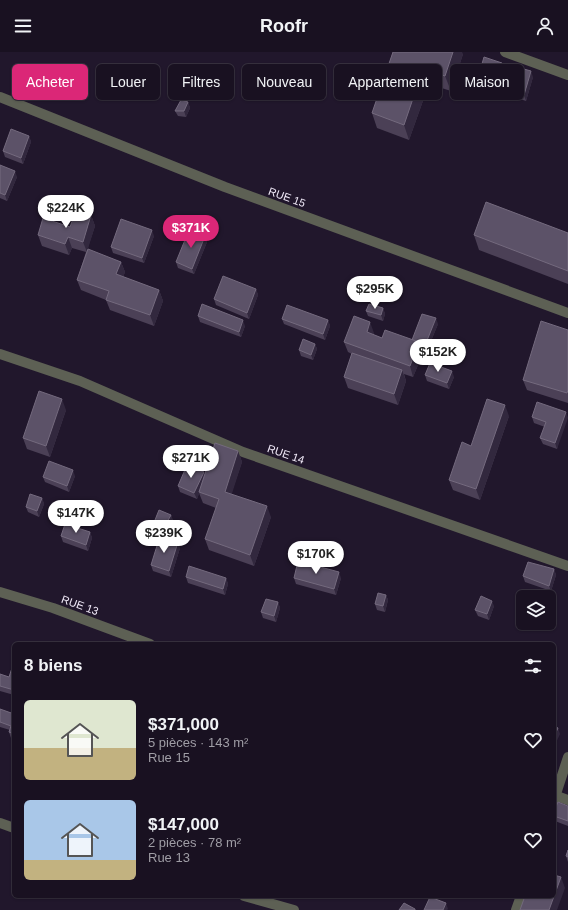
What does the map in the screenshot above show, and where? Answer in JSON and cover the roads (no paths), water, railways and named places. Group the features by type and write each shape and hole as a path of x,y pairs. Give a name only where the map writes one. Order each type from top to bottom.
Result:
{"street":[{"path":"506,52 568,75"},
{"name":"RUE 15","path":"0,97 225,188 568,313"},
{"name":"RUE 14","path":"0,354 80,381 243,452 568,566"},
{"name":"RUE 13","path":"0,592 53,608 145,642"},
{"path":"556,791 568,757"},
{"path":"556,797 568,800"},
{"path":"0,822 12,827"},
{"path":"251,898 294,910"},
{"path":"516,910 520,898"}]}
